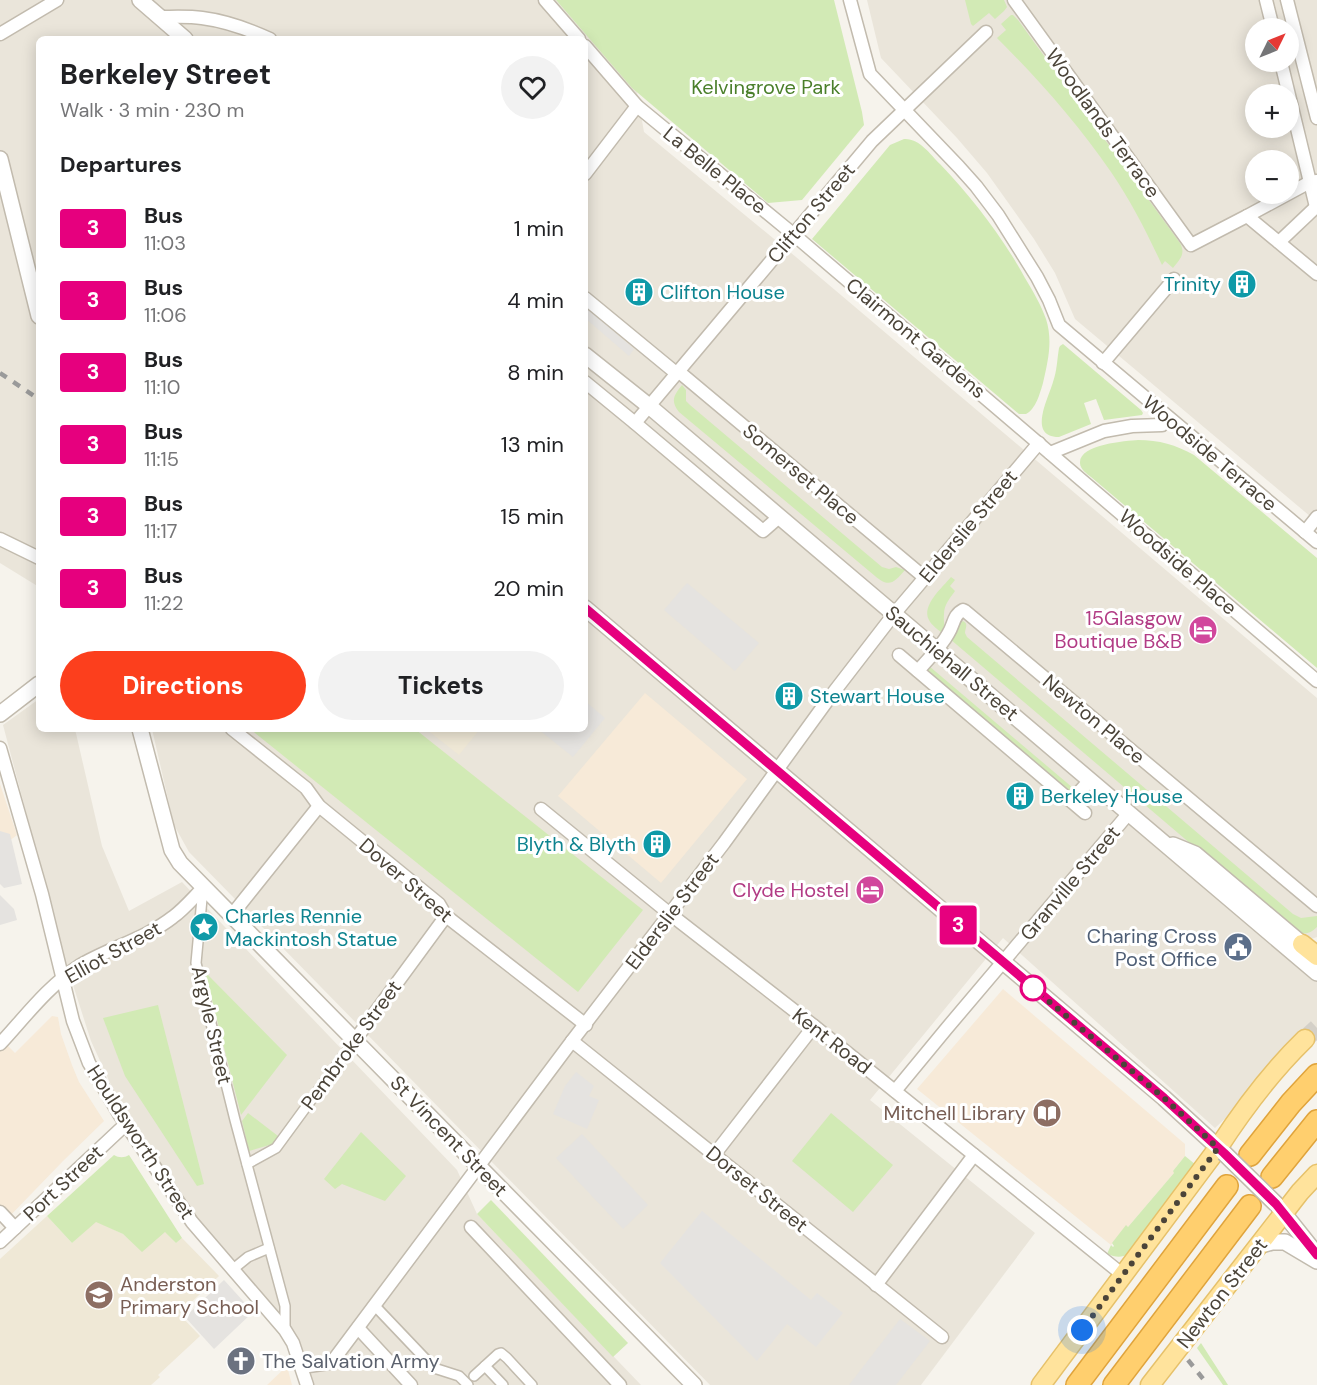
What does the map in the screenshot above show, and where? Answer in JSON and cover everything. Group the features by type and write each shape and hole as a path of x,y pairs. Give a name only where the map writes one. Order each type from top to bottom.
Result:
{"highway":[{"path":"1250,1155 1291,1103 1317,1075"},
{"path":"1272,1176 1317,1121"},
{"path":"1077,1385 1227,1186"},
{"path":"1114,1385 1250,1206"}],"main road":[{"path":"1310,943 1317,956"},
{"path":"1041,1385 1221,1150 1245,1107 1305,1039"},
{"name":"Newton Street","path":"1154,1382 1258,1246 1280,1208 1300,1192 1317,1173"}],"street":[{"path":"0,34 57,0"},
{"path":"140,0 181,36"},
{"path":"545,0 576,36"},
{"name":"Woodside Terrace","path":"850,0 870,74 965,173 998,215 1037,276 1059,325 1317,542"},
{"name":"Woodlands Terrace","path":"1014,0 1191,245 1246,216"},
{"path":"1266,0 1270,18"},
{"path":"1287,0 1317,118"},
{"path":"159,17 199,17 216,20 263,36"},
{"name":"Clifton Street","path":"635,423 872,141 986,32"},
{"name":"La Belle Place","path":"588,49 637,106 793,234"},
{"path":"1279,242 1317,206 1314,182 1284,72"},
{"path":"1286,81 1306,77"},
{"path":"588,170 637,106"},
{"path":"0,159 34,273 36,290"},
{"path":"1314,182 1246,216 1317,274"},
{"name":"Clairmont Gardens","path":"793,234 1038,442"},
{"path":"1103,363 1174,279"},
{"name":"Somerset Place","path":"588,300 924,577"},
{"name":"Sauchiehall Street","path":"588,358 649,406 1317,972"},
{"path":"588,384 762,531 779,517"},
{"path":"1050,453 1104,431 1132,426 1162,425 1168,418"},
{"name":"Woodside Place","path":"1038,442 1317,681"},
{"name":"Elderslie Street","path":"302,1367 329,1363 335,1358 894,614 1038,442"},
{"path":"1305,532 1317,517"},
{"path":"3,541 36,557"},
{"path":"3,541 36,566"},
{"path":"588,611 1164,1098 1280,1208 1317,1256"},
{"name":"Newton Place","path":"936,649 947,636 956,616 960,611 965,611 1317,906"},
{"path":"918,671 936,649"},
{"path":"899,655 1085,813"},
{"path":"0,714 36,686"},
{"path":"141,732 172,850 180,863 203,888"},
{"name":"Dover Street","path":"236,732 306,788 319,806 439,904 446,916 586,1025"},
{"name":"Houldsworth Street","path":"0,748 42,894 73,1021 88,1063 192,1221 285,1330 293,1343 302,1367"},
{"path":"1071,801 1090,780"},
{"path":"231,916 319,806"},
{"name":"Kent Road","path":"541,809 1123,1275"},
{"name":"Granville Street","path":"895,1091 1129,813"},
{"path":"1162,841 1195,854 1310,943"},
{"name":"St Vincent Street","path":"203,888 694,1385"},
{"name":"Elliot Street","path":"0,1044 63,978 80,966 174,917 203,888"},
{"name":"Argyle Street","path":"203,888 196,963 285,1306 285,1330"},
{"name":"Pembroke Street","path":"247,1164 276,1148 446,916"},
{"path":"714,1155 814,1026"},
{"name":"Dorset Street","path":"572,1041 942,1337"},
{"name":"Port Street","path":"0,1242 126,1124"},
{"path":"876,1285 974,1155"},
{"path":"0,1212 15,1228"},
{"path":"471,1227 620,1385"},
{"path":"1258,1246 1272,1242 1285,1242 1317,1261"},
{"path":"232,1270 248,1257 269,1248"},
{"path":"375,1306 434,1368 459,1376 468,1385"},
{"path":"358,1329 411,1385"},
{"path":"474,1376 501,1353 532,1385"},
{"path":"485,1366 503,1385"},
{"path":"302,1367 307,1385"}],"shaded area":[{"path":"0,0 556,0 588,36 36,36 36,585 0,563"},
{"path":"867,0 1317,0 1317,522 1075,319 1055,273 1034,239 987,173 881,58"},
{"path":"588,36 637,92 644,132 796,257 1317,698 1317,937 1288,947 1317,973 1317,1032 1215,1128 1003,938 870,1100 1035,1233 921,1385 710,1385 189,852 174,825 153,732 588,732"},
{"path":"588,310 634,349 629,356 588,321"},
{"path":"687,583 759,643 735,671 664,610"},
{"path":"645,693 747,779 661,883 558,796"},
{"path":"36,701 36,732 76,732 102,846 129,911 182,882 457,1170 477,1214 641,1385 309,1385 302,1355 205,1233 122,1109 91,1041 66,963 3,725"},
{"path":"588,704 605,718 573,757 542,732 588,732"},
{"path":"430,732 478,732 459,755"},
{"path":"0,784 17,835 0,848"},
{"path":"0,831 10,834 22,884 4,888 0,884"},
{"path":"0,895 14,909 17,920 0,925"},
{"name":"Mitchell Library","path":"1003,989 1185,1144 1185,1156 1173,1171 1175,1172 1111,1245 917,1089"},
{"path":"52,1016 58,1017 61,1034 79,1082 104,1121 5,1221 0,1215 0,1038 15,1053"},
{"path":"576,1072 594,1086 589,1096 599,1100 587,1129 553,1114 565,1086"},
{"path":"582,1134 648,1205 623,1229 556,1158"},
{"path":"702,1211 811,1300 817,1293 843,1313 816,1347 787,1324 757,1361 660,1263"},
{"name":"Anderston Primary School","path":"47,1216 72,1243 96,1221 123,1234 142,1251 165,1231 176,1243 182,1238 219,1276 179,1314 200,1336 158,1375 160,1377 151,1385 0,1385 0,1259"},
{"path":"224,1280 253,1312 214,1349 185,1317"},
{"path":"900,1319 930,1341 896,1385 849,1385"},
{"path":"287,1366 292,1385 267,1385"}],"green space":[{"name":"Kelvingrove Park","path":"556,0 834,0 864,125 802,200 768,203 632,88"},
{"path":"965,0 1004,0 1007,7 995,19 989,13 973,26"},
{"path":"1011,15 1018,20 1180,243 1182,253 1173,268 1165,261 1162,265 1125,194 1085,136 1043,86 997,38 1006,30 1001,24"},
{"path":"904,139 915,141 924,147 975,204 1007,247 1042,309 1049,335 1048,359 1039,396 1035,405 1026,414 1019,414 812,239 890,145"},
{"path":"1063,344 1141,410 1142,415 1104,420 1096,399 1084,403 1091,424 1059,437 1049,435 1044,431 1042,415 1055,374 1059,348"},
{"path":"682,385 686,390 686,401 690,405 882,567 889,569 896,567 905,570 898,578 888,583 875,576 679,412 674,398"},
{"path":"1138,440 1167,444 1194,455 1317,558 1317,668 1081,467 1082,457 1095,448"},
{"path":"951,577 955,580 950,586 955,591 945,608 943,634 933,626 927,614 930,602"},
{"path":"963,621 966,625 967,637 1293,914 1301,918 1317,916 1317,927 1305,933 1292,930 950,639 958,624"},
{"path":"929,666 1073,788 1065,790 927,671"},
{"path":"254,732 419,732 643,910 578,992"},
{"path":"205,972 287,1055 241,1115"},
{"path":"158,1005 204,1184 197,1186 125,1076 103,1018"},
{"path":"248,1113 278,1136 273,1144 249,1151 242,1121"},
{"path":"831,1113 893,1165 853,1212 792,1161"},
{"path":"361,1132 406,1176 385,1201 342,1184 335,1189 324,1179"},
{"path":"114,1155 125,1157 129,1155 182,1238 176,1243 165,1232 142,1252 123,1234 96,1222 72,1243 47,1216"},
{"path":"1185,1156 1196,1165 1129,1254 1118,1257 1107,1254 1111,1245 1114,1246 1112,1243 1126,1225 1128,1227 1174,1173 1173,1171"},
{"path":"491,1200 628,1343 613,1357 477,1214"},
{"path":"1201,1343 1228,1385 1223,1385 1197,1348"}],"tunnel":[{"path":"1305,1039 1317,1028"}],"railway":[{"path":"0,373 36,397"},
{"path":"1188,1360 1208,1385"}],"bus line":[{"name":"3","path":"588,611 1164,1098 1276,1204 1317,1255"}],"place":[{"name":"Trinity","path":"1242,284"},
{"name":"Clifton House","path":"639,292"},
{"name":"15Glasgow Boutique B&B","path":"1203,630"},
{"name":"Stewart House","path":"789,696"},
{"name":"Berkeley House","path":"1020,796"},
{"name":"Blyth & Blyth","path":"657,844"},
{"name":"Clyde Hostel","path":"870,890"},
{"name":"Charles Rennie Mackintosh Statue","path":"204,927"},
{"name":"Charing Cross Post Office","path":"1238,947"},
{"name":"Mitchell Library","path":"1047,1113"},
{"name":"Anderston Primary School","path":"99,1295"},
{"name":"The Salvation Army","path":"241,1361"}],"route":[{"path":"1033,988 1164,1098 1218,1148 1082,1330"}]}
